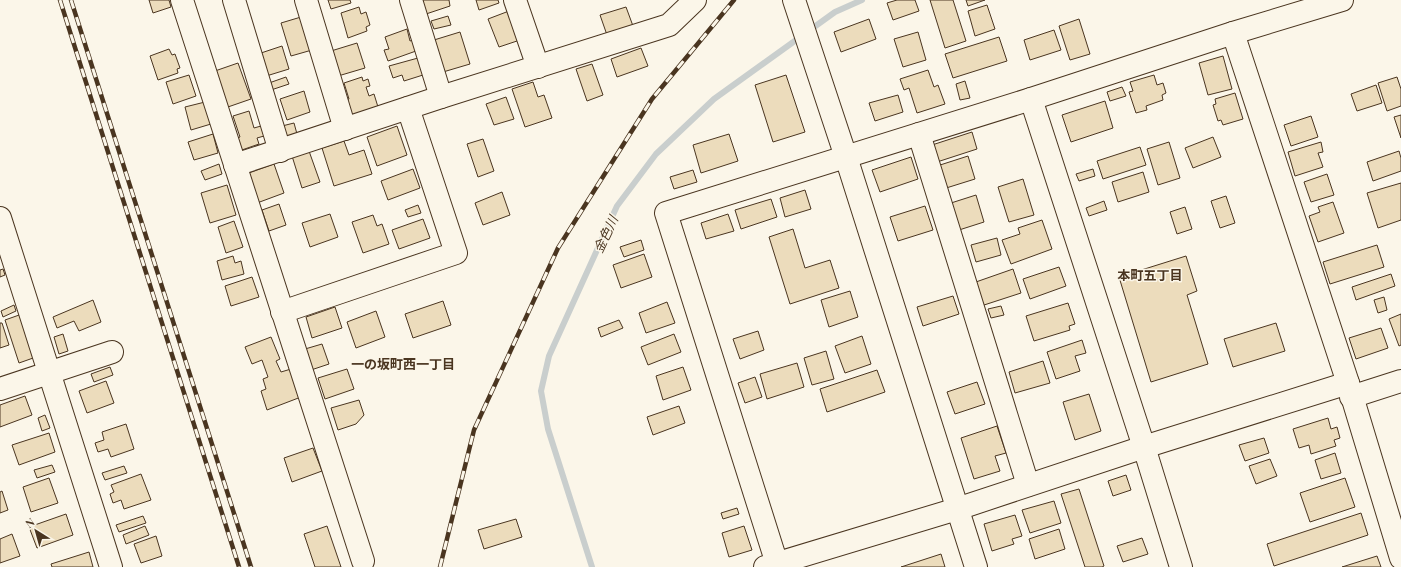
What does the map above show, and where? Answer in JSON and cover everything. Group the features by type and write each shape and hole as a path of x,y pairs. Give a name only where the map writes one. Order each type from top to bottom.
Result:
{"street":[{"path":"182,0 363,561"},
{"path":"234,0 280,151"},
{"path":"306,0 345,129"},
{"path":"411,0 441,97"},
{"path":"515,0 538,67"},
{"path":"235,165 441,97 669,25 695,0"},
{"path":"1342,0 1232,33 1030,99 666,213 773,566 957,509 1144,447 1350,390 1401,381"},
{"path":"800,2 846,157 976,567"},
{"path":"1232,33 1350,390 1401,558"},
{"path":"1030,99 1144,447 1181,567"},
{"path":"282,312 456,253 408,108"},
{"path":"919,134 1028,485"},
{"path":"0,218 111,567"},
{"path":"0,389 112,352"}],"building":[{"path":"149,0 169,0 171,7 153,13"},
{"path":"328,0 350,0 351,3 331,9"},
{"path":"421,0 449,0 450,6 426,14"},
{"path":"476,0 498,0 499,3 479,10"},
{"path":"897,0 915,0 919,11 893,20 887,3"},
{"path":"930,0 953,0 966,41 945,48"},
{"path":"966,0 985,0 968,6"},
{"path":"987,5 995,29 975,36 968,11"},
{"path":"359,7 361,14 366,12 370,25 366,27 367,31 348,38 341,13"},
{"path":"626,7 633,26 607,35 600,15"},
{"path":"509,11 520,40 499,47 488,19"},
{"path":"448,16 451,25 434,29 431,21"},
{"path":"301,17 312,50 291,56 281,23"},
{"path":"869,19 876,39 841,52 834,32"},
{"path":"1079,19 1090,54 1070,60 1059,26"},
{"path":"407,29 410,41 413,40 416,51 388,61 384,50 389,49 385,37"},
{"path":"1054,30 1061,50 1030,60 1024,40"},
{"path":"460,32 470,64 443,72 434,40"},
{"path":"918,32 926,60 903,67 894,39"},
{"path":"999,37 1007,61 953,78 945,54"},
{"path":"357,43 365,68 338,76 331,51"},
{"path":"282,46 289,69 263,77 255,55"},
{"path":"641,48 648,66 617,77 611,59"},
{"path":"169,49 172,55 175,54 180,68 177,69 178,73 158,80 150,56"},
{"path":"1223,56 1232,89 1208,95 1199,63"},
{"path":"418,58 423,75 404,81 402,75 393,78 389,66"},
{"path":"238,63 251,99 225,108 212,72"},
{"path":"592,64 603,95 587,101 576,69"},
{"path":"928,70 934,87 938,85 945,104 917,113 909,88 904,90 900,79"},
{"path":"189,75 196,96 173,104 166,82"},
{"path":"786,75 805,132 773,142 755,85"},
{"path":"1154,75 1157,85 1163,83 1166,93 1162,95 1163,100 1146,106 1147,110 1136,113 1129,92 1133,91 1130,82"},
{"path":"286,77 289,84 271,90 269,83"},
{"path":"362,77 363,81 368,79 370,86 366,87 369,96 374,94 378,107 349,116 344,101 349,99 344,83"},
{"path":"1397,77 1401,89 1401,106 1387,111 1378,83"},
{"path":"965,81 970,98 960,100 956,84"},
{"path":"533,82 538,97 544,95 552,118 525,127 512,89"},
{"path":"1376,85 1382,103 1357,111 1351,94"},
{"path":"1122,87 1126,96 1110,101 1107,92"},
{"path":"304,91 310,112 287,120 280,99"},
{"path":"1235,93 1243,119 1223,125 1221,120 1218,121 1213,105 1216,104 1215,99"},
{"path":"898,95 903,112 875,121 869,103"},
{"path":"506,97 514,119 494,125 486,104"},
{"path":"1105,101 1113,128 1071,142 1062,115"},
{"path":"205,102 211,124 191,130 185,107"},
{"path":"249,111 254,128 261,126 264,136 257,138 259,144 239,151 235,139 240,137 233,116"},
{"path":"1401,115 1401,138 1394,117"},
{"path":"1311,116 1318,137 1291,146 1284,125"},
{"path":"294,123 297,134 284,137 282,126"},
{"path":"397,126 407,155 377,166 367,137"},
{"path":"972,132 977,149 937,162 932,145"},
{"path":"213,134 218,153 194,160 188,142"},
{"path":"729,134 738,161 701,173 693,145"},
{"path":"1213,137 1221,157 1193,168 1185,148"},
{"path":"483,139 494,171 478,177 467,144"},
{"path":"344,141 349,155 364,150 372,174 334,186 322,148"},
{"path":"1169,142 1180,178 1158,185 1147,149"},
{"path":"1321,142 1323,152 1318,153 1323,167 1295,176 1288,152"},
{"path":"1140,147 1146,165 1103,179 1097,161"},
{"path":"309,151 320,182 302,188 292,156"},
{"path":"1399,151 1401,158 1401,171 1373,181 1367,162"},
{"path":"968,156 975,179 943,189 937,166"},
{"path":"911,157 918,179 880,192 872,170"},
{"path":"219,164 222,174 205,180 201,171"},
{"path":"274,164 284,193 257,203 246,174"},
{"path":"413,169 420,188 388,200 381,181"},
{"path":"1093,169 1095,176 1079,181 1076,174"},
{"path":"693,170 697,182 674,189 670,177"},
{"path":"1143,172 1149,192 1118,202 1112,182"},
{"path":"1327,174 1334,195 1311,202 1304,182"},
{"path":"1023,179 1034,215 1009,222 998,187"},
{"path":"1401,183 1401,220 1378,228 1367,193"},
{"path":"227,185 236,215 210,223 201,193"},
{"path":"805,190 811,209 785,217 780,198"},
{"path":"502,192 510,215 483,225 475,203"},
{"path":"976,195 984,222 959,230 951,203"},
{"path":"1226,196 1235,223 1220,228 1211,201"},
{"path":"771,199 777,217 741,229 735,210"},
{"path":"1104,201 1107,210 1089,216 1086,208"},
{"path":"1333,202 1344,233 1318,242 1309,216 1320,212 1318,207"},
{"path":"279,204 286,225 269,231 262,210"},
{"path":"418,205 421,213 408,217 405,210"},
{"path":"925,206 933,230 898,241 890,217"},
{"path":"1185,207 1192,229 1177,234 1170,212"},
{"path":"330,214 338,237 310,247 302,223"},
{"path":"728,214 734,231 706,239 701,223"},
{"path":"373,215 377,226 382,224 389,244 363,253 352,222"},
{"path":"423,219 430,238 399,249 392,230"},
{"path":"1042,220 1052,249 1011,264 1002,240 1020,234 1018,228"},
{"path":"234,221 243,247 226,253 218,227"},
{"path":"793,229 805,268 830,260 839,288 790,304 769,237"},
{"path":"997,238 1001,255 976,262 971,245"},
{"path":"641,240 644,250 624,257 620,247"},
{"path":"1377,245 1384,267 1330,284 1323,262"},
{"path":"644,254 652,277 621,288 613,265"},
{"path":"233,256 235,263 241,261 244,274 222,280 217,261"},
{"path":"1186,256 1197,291 1187,295 1208,364 1151,382 1119,277"},
{"path":"1059,267 1066,286 1030,299 1023,279"},
{"path":"3,269 5,275 0,277 0,270"},
{"path":"1013,269 1021,293 981,306 973,283"},
{"path":"1391,274 1395,286 1356,300 1352,287"},
{"path":"252,277 259,297 231,306 225,286"},
{"path":"850,291 858,317 829,327 821,300"},
{"path":"953,296 959,314 923,326 917,307"},
{"path":"1384,297 1387,310 1378,313 1374,300"},
{"path":"93,300 101,322 79,331 74,321 57,328 53,317"},
{"path":"443,301 451,325 413,338 405,314"},
{"path":"667,302 675,323 646,333 639,313"},
{"path":"1068,303 1075,324 1069,326 1070,330 1034,341 1026,316"},
{"path":"14,305 16,311 3,317 1,311"},
{"path":"1001,306 1004,315 991,318 988,309"},
{"path":"335,307 342,328 312,338 306,317"},
{"path":"376,311 385,337 356,348 347,322"},
{"path":"22,314 36,357 19,363 5,320"},
{"path":"1401,314 1401,345 1399,346 1389,319"},
{"path":"619,320 623,328 601,337 598,328"},
{"path":"0,323 2,323 9,345 0,348"},
{"path":"1276,323 1285,351 1233,367 1224,339"},
{"path":"1381,328 1388,348 1356,359 1349,338"},
{"path":"758,331 764,350 740,359 733,339"},
{"path":"63,334 68,351 59,354 54,337"},
{"path":"674,334 681,352 648,365 641,347"},
{"path":"862,336 871,364 845,373 835,346"},
{"path":"271,337 280,359 276,361 281,372 291,369 301,397 267,410 261,391 266,389 263,379 268,377 262,360 252,364 245,347"},
{"path":"1082,340 1086,353 1075,356 1080,371 1056,379 1047,352"},
{"path":"322,344 329,364 311,370 305,349"},
{"path":"826,351 834,379 812,385 804,358"},
{"path":"1043,361 1050,383 1015,393 1009,372"},
{"path":"797,363 804,387 767,399 760,374"},
{"path":"110,367 113,375 94,382 91,374"},
{"path":"683,367 691,390 663,400 656,376"},
{"path":"347,369 354,389 325,399 318,378"},
{"path":"877,370 885,392 827,412 820,389"},
{"path":"755,377 762,397 745,403 738,383"},
{"path":"106,381 114,403 87,413 79,391"},
{"path":"977,382 985,404 955,414 947,392"},
{"path":"1089,394 1101,431 1075,440 1063,402"},
{"path":"25,396 32,415 0,427 0,405"},
{"path":"359,400 364,415 356,424 338,430 331,408"},
{"path":"679,406 685,423 653,435 647,417"},
{"path":"45,415 50,428 42,431 38,418"},
{"path":"1328,418 1331,429 1337,427 1340,438 1334,440 1336,446 1311,454 1309,445 1299,448 1293,429"},
{"path":"126,424 134,449 111,457 108,449 98,452 95,443 104,440 102,432"},
{"path":"997,426 1006,453 995,456 1000,471 974,479 961,438"},
{"path":"49,433 55,452 19,465 12,445"},
{"path":"1264,438 1269,453 1245,461 1239,445"},
{"path":"313,448 322,471 292,482 284,458"},
{"path":"1335,453 1341,473 1321,479 1315,460"},
{"path":"1270,459 1277,476 1256,484 1249,466"},
{"path":"52,465 55,472 37,478 34,470"},
{"path":"124,466 127,473 105,480 102,473"},
{"path":"141,474 151,500 124,509 121,500 113,503 110,494 114,492 111,485"},
{"path":"1126,475 1131,490 1113,496 1108,481"},
{"path":"49,478 58,503 31,512 23,487"},
{"path":"1345,478 1355,507 1310,522 1300,493"},
{"path":"1079,489 1104,566 1102,567 1085,567 1061,494"},
{"path":"2,491 8,510 0,513 0,492"},
{"path":"1054,501 1061,523 1030,533 1022,510"},
{"path":"737,508 739,514 723,519 721,513"},
{"path":"1361,513 1368,535 1274,566 1267,544"},
{"path":"66,514 73,535 37,548 29,527"},
{"path":"1015,515 1022,536 1012,539 1014,544 992,551 984,524"},
{"path":"143,516 146,523 119,532 116,525"},
{"path":"516,519 522,537 484,549 478,530"},
{"path":"145,526 149,535 126,544 123,535"},
{"path":"327,526 341,567 315,567 304,534"},
{"path":"744,526 752,550 729,557 722,533"},
{"path":"1059,529 1065,549 1035,559 1029,539"},
{"path":"12,534 20,556 0,563 0,539"},
{"path":"156,536 162,556 141,563 134,544"},
{"path":"1142,538 1148,554 1123,562 1117,546"},
{"path":"89,552 93,567 52,567 51,564"},
{"path":"941,554 945,567 901,567"},
{"path":"1377,556 1381,567 1342,567"}],"waterway":[{"name":"金色川","path":"592,567 548,429 541,391 549,356 617,206 656,154 714,99 835,12 862,0"}],"railway":[{"path":"60,0 239,567"},
{"path":"71,0 251,567"},
{"path":"440,567 474,430 558,248 652,99 734,0"}],"district":[{"name":"本町五丁目","path":"1150,274"},
{"name":"一の坂町西一丁目","path":"403,363"}]}
